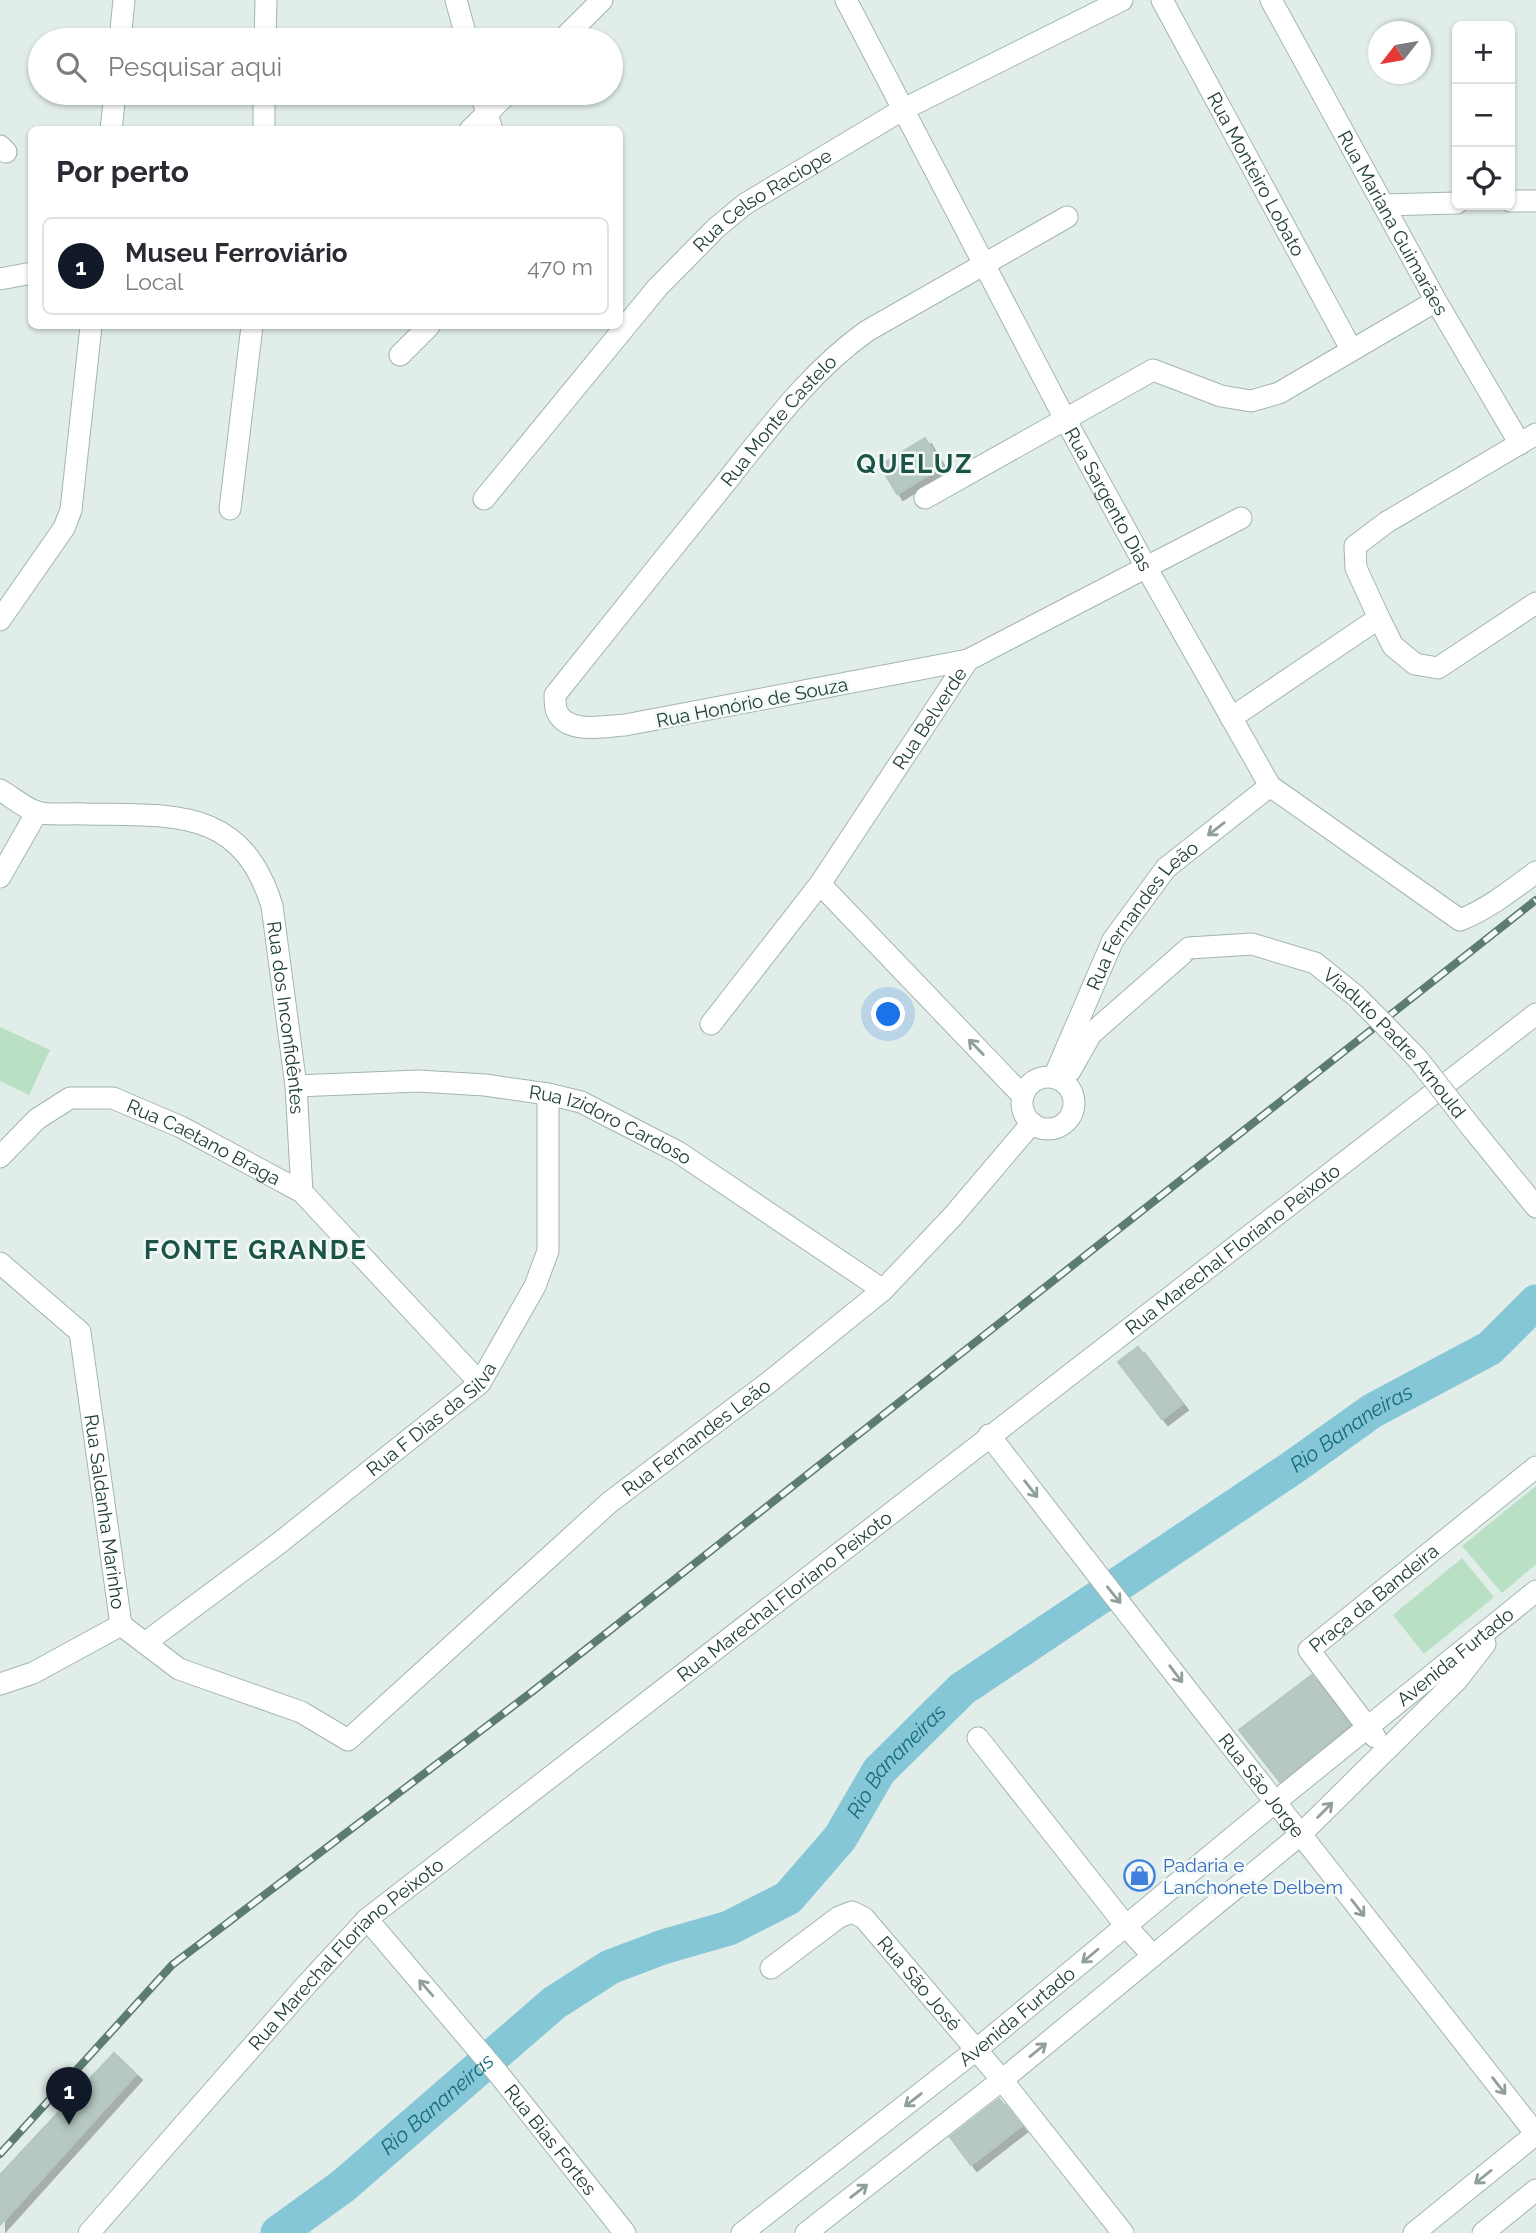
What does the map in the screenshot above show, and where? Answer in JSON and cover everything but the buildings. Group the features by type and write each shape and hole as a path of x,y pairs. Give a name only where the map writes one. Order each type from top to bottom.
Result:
{"street":[{"path":"121,28 124,0"},
{"path":"265,28 266,0"},
{"path":"456,0 464,28"},
{"path":"574,28 603,0"},
{"name":"Rua Sargento Dias","path":"846,0 1065,419 1269,786 1460,920 1496,901 1536,872"},
{"name":"Rua Celso Raciope","path":"484,499 657,288 716,228 745,204 902,110 1122,0"},
{"name":"Rua Monteiro Lobato","path":"1162,0 1351,349"},
{"name":"Rua Mariana Guimarães","path":"1271,0 1436,301 1528,439"},
{"path":"111,126 114,105"},
{"path":"264,105 264,126"},
{"path":"485,105 490,122"},
{"path":"490,122 501,105"},
{"path":"1515,201 1536,201"},
{"path":"1383,205 1452,203"},
{"name":"Rua Monte Castelo","path":"555,695 757,443 833,358 867,331 1067,217"},
{"path":"0,279 28,274"},
{"path":"925,498 1153,370 1221,396 1251,401 1279,393 1436,301"},
{"path":"0,620 8,594 64,528 71,510 91,329"},
{"path":"230,509 252,329"},
{"path":"400,355 426,329"},
{"path":"1528,439 1387,522 1355,546 1356,568 1393,646 1415,664 1438,668 1536,603"},
{"name":"Rua Belverde","path":"711,1024 820,884 968,660 1241,518"},
{"path":"1231,718 1379,618"},
{"name":"Rua Honório de Souza","path":"555,695 556,711 564,721 579,728 625,725 968,660"},
{"name":"Rua Fernandes Leão","path":"1059,1080 1112,940 1166,868 1269,786"},
{"name":"Rua dos Inconfidêntes","path":"0,790 37,812 166,816 213,827 228,835 254,863 272,906 296,1086 302,1192"},
{"path":"0,877 37,812"},
{"path":"820,884 1023,1096"},
{"name":"Viaduto Padre Arnould","path":"1059,1080 1091,1034 1189,948 1252,944 1315,963 1356,996 1417,1058 1536,1207"},
{"name":"Rua Marechal Floriano Peixoto","path":"95,2231 308,1983 367,1919 989,1435 1534,1016"},
{"path":"1044,1077 1059,1080 1070,1090 1073,1109 1069,1118 1061,1125 1041,1128 1026,1116 1022,1106 1023,1096 1027,1087 1035,1080 1044,1077"},
{"name":"Rua Izidoro Cardoso","path":"296,1086 418,1081 485,1085 548,1094 581,1102 678,1152 883,1290"},
{"name":"Rua F Dias da Silva","path":"145,1643 278,1544 480,1383 535,1286 548,1251 548,1094"},
{"name":"Rua Caetano Braga","path":"0,1157 37,1119 70,1098 113,1098 181,1128 302,1192"},
{"name":"Rua Fernandes Leão","path":"348,1740 610,1502 773,1380 883,1290 953,1216 1032,1123"},
{"path":"302,1192 480,1383"},
{"name":"Rua Saldanha Marinho","path":"0,1263 80,1332 121,1625 179,1669 301,1712 348,1740"},
{"name":"Rua São Jorge","path":"989,1435 1135,1620 1274,1803 1536,2134"},
{"name":"Praça da Bandeira","path":"1386,1750 1309,1650 1536,1467"},
{"path":"1506,1616 1536,1591"},
{"name":"Avenida Furtado","path":"742,2233 976,2050 1274,1803 1506,1616"},
{"name":"Avenida Furtado","path":"806,2233 1002,2080 1300,1835 1457,1680 1506,1616"},
{"path":"0,1684 33,1673 121,1625"},
{"path":"978,1738 1126,1926 1153,1956"},
{"name":"Rua São José","path":"771,1968 839,1917 852,1912 864,1918 1002,2080 1123,2233"},
{"name":"Rua Bias Fortes","path":"367,1919 471,2040 625,2233"},
{"path":"1414,2233 1536,2134"},
{"path":"1483,2233 1536,2190"}],"green space":[{"path":"0,1027 50,1050 29,1095 0,1081"},
{"path":"1536,1486 1536,1564 1502,1593 1462,1546"},
{"path":"1462,1558 1494,1597 1424,1654 1393,1615"}],"waterway":[{"name":"Rio Bananeiras","path":"278,2233 343,2186 554,2003 610,1967 663,1947 729,1928 788,1898 840,1838 879,1771 962,1689 1292,1468 1372,1411 1490,1348 1536,1302"}],"railway":[{"path":"0,2154 172,1965 533,1691 1536,900"}],"place":[{"name":"Padaria e Lanchonete Delbem","path":"1140,1876"},
{"name":"Museu Ferroviário","path":"69,2125"}],"district":[{"name":"QUELUZ","path":"915,464"},
{"name":"FONTE GRANDE","path":"256,1250"}]}
